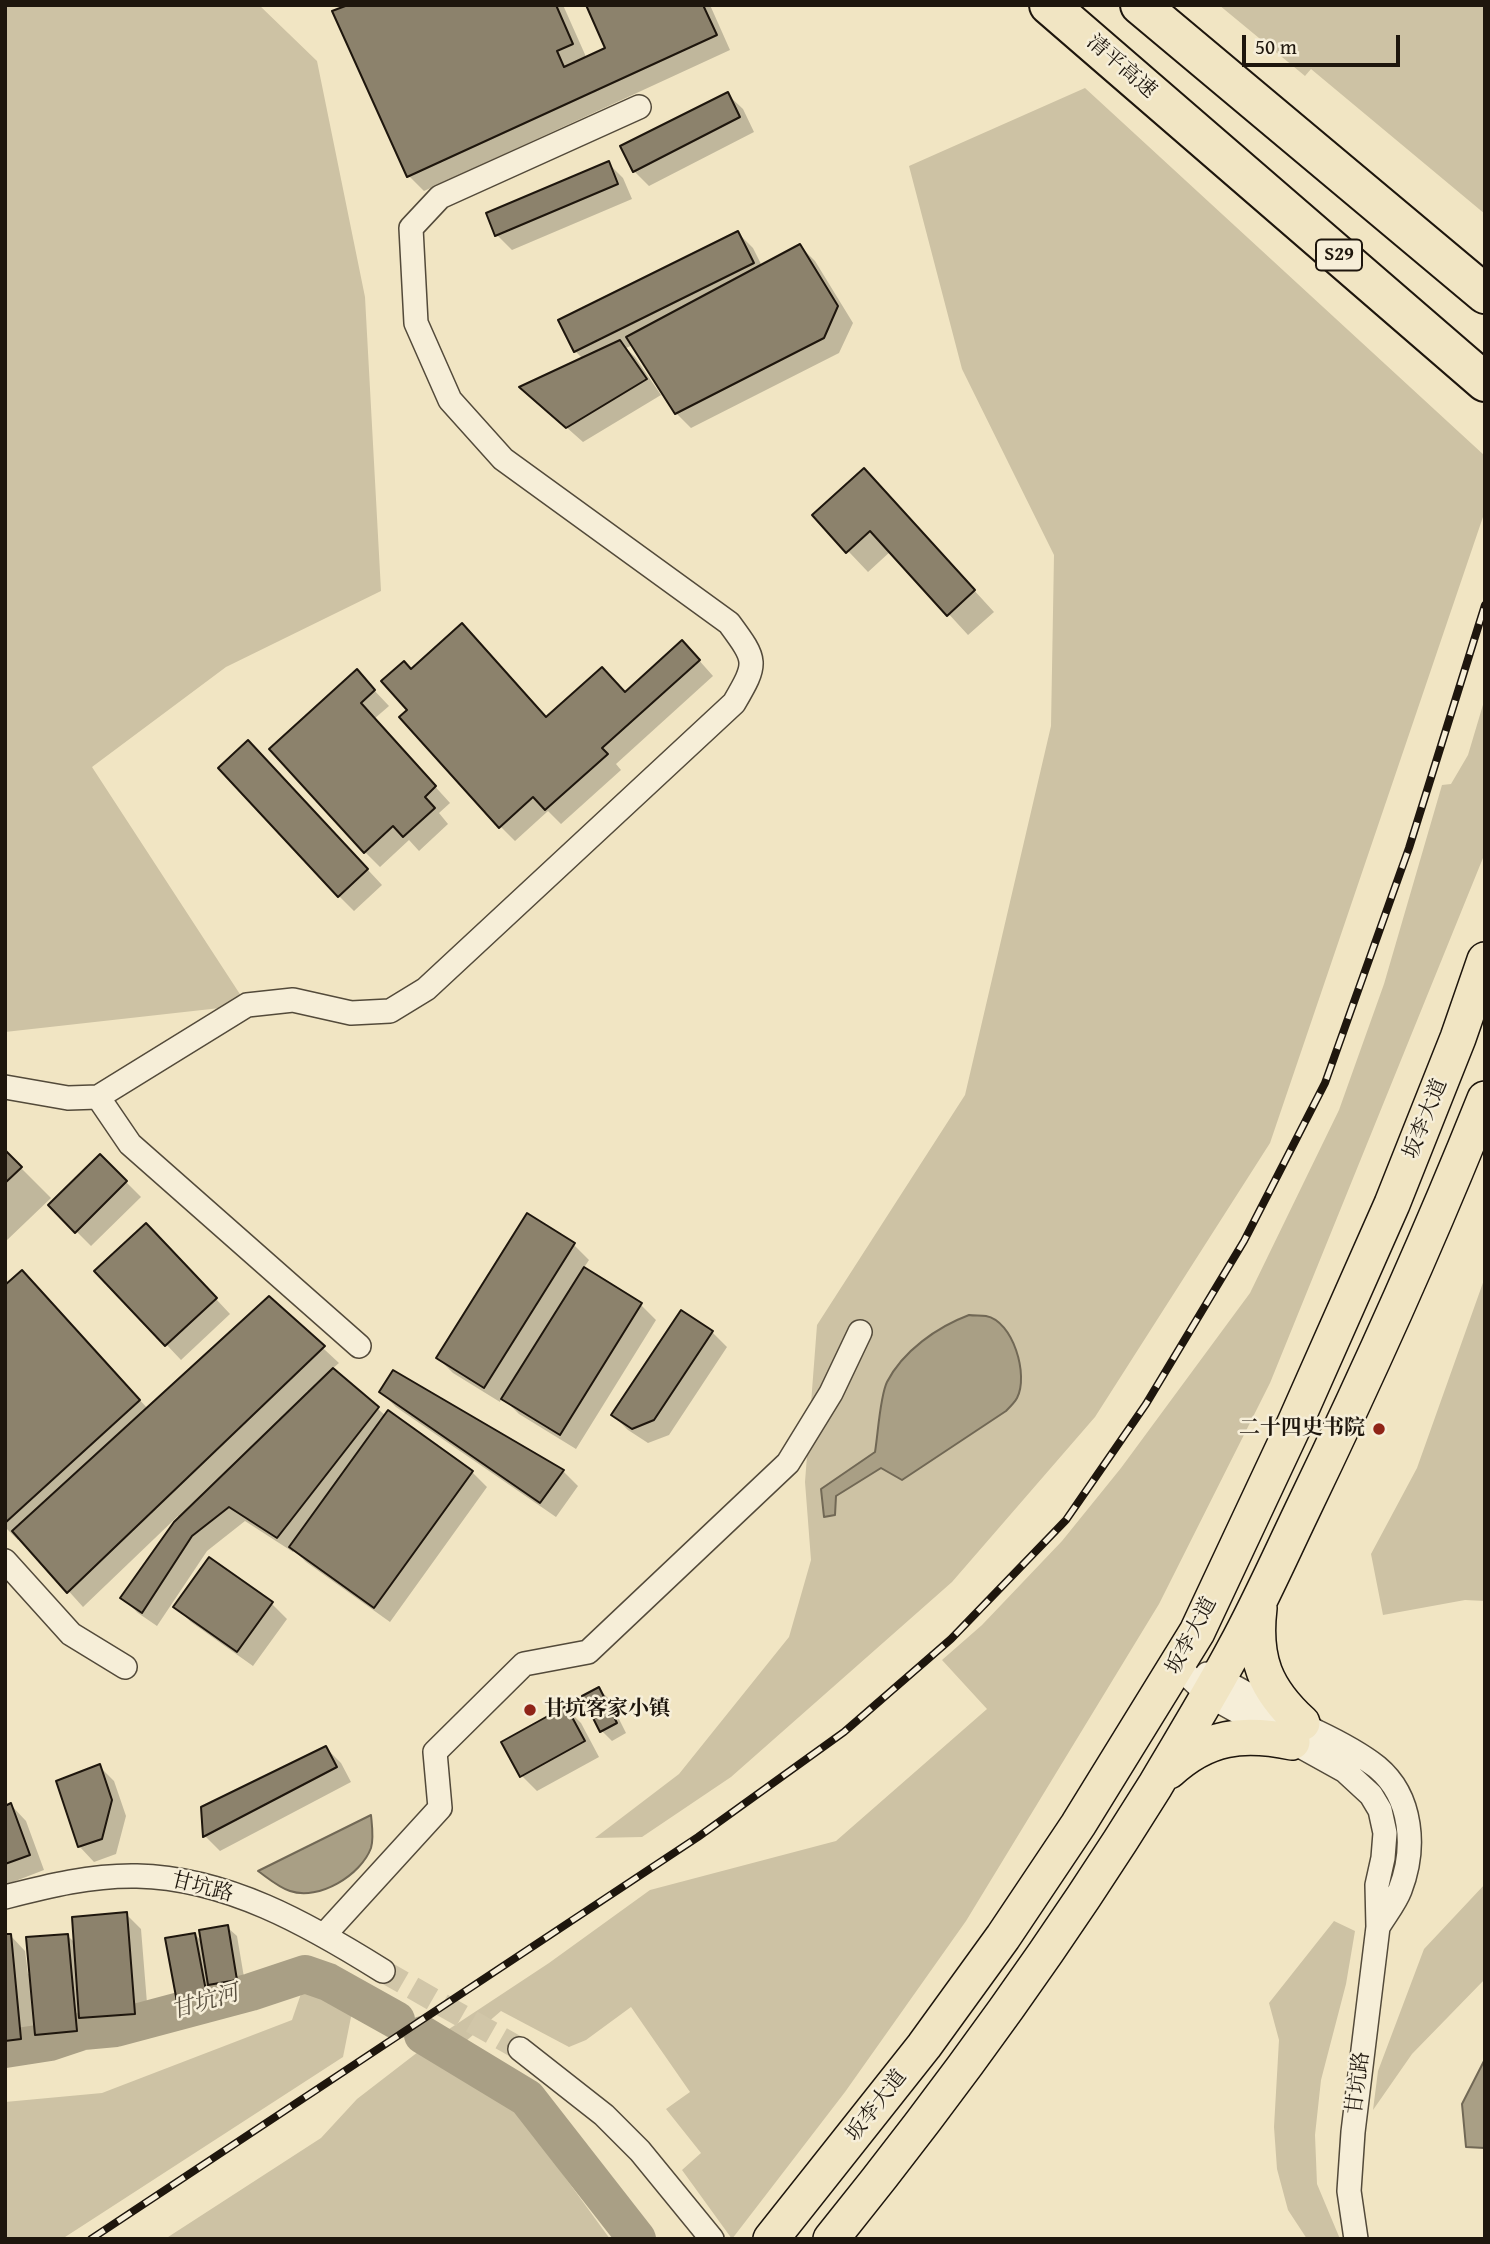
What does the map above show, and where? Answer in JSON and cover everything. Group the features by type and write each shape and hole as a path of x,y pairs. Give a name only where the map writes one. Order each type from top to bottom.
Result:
{"highway":[{"name":"清平高速","path":"1049,5 1485,382"},
{"path":"1140,5 1485,294"}],"main road":[{"name":"坂李大道","path":"771,2239 924,2046 1003,1937 1078,1825 1197,1632 1295,1423 1392,1203 1458,1038 1485,960"},
{"name":"坂李大道","path":"831,2239 963,2070 1041,1961 1115,1850 1213,1687 1338,1436 1435,1222 1485,1099"},
{"path":"1156,1783 1200,1748 1224,1739 1297,1732 1265,1676 1259,1655 1256,1632 1260,1597"}],"street":[{"path":"5,1087 68,1098 99,1097 247,1005 293,1000 351,1013 390,1011 426,989 734,703 751,673 750,651 729,623 503,459 450,400 416,323 411,228 440,197 639,107"},
{"path":"99,1097 130,1144 359,1346"},
{"path":"325,1934 440,1808 435,1752 524,1664 588,1652 788,1462 831,1393 860,1332"},
{"path":"5,1561 71,1634 125,1667"},
{"name":"甘坑路","path":"1177,1665 1297,1732 1352,1776 1371,1795 1380,1810 1385,1833 1377,1885 1378,1927 1353,2132 1349,2191 1356,2239"},
{"name":"甘坑路","path":"5,1898 47,1886 89,1879 136,1876 207,1885 325,1934 383,1971"},
{"path":"520,2049 604,2115 671,2188 712,2239"}],"shaded area":[{"path":"5,5 259,5 317,61 365,297 381,591 226,667 92,767 247,1005 5,1032"},
{"path":"1219,5 1485,5 1485,214 1311,69 1305,76"},
{"path":"1085,88 1485,456 1485,511 1270,1143 1095,1417 952,1582 731,1777 642,1837 595,1838 679,1774 789,1637 811,1560 805,1482 817,1325 965,1095 1051,726 1054,555 962,369 909,166"},
{"path":"1485,698 1485,853 1270,1383 1159,1604 966,1921 845,2092 732,2239 682,2170 701,2153 666,2109 690,2092 631,2007 586,2040 569,2047 501,2011 445,2059 505,2095 610,2239 165,2239 321,2138 357,2099 440,2035 549,1963 650,1890 836,1841 987,1709 942,1660 982,1625 1062,1541 1121,1468 1250,1293 1339,1110 1384,984 1442,785 1451,784 1468,755"},
{"path":"1485,1277 1485,1601 1465,1600 1383,1615 1371,1554 1417,1468"},
{"path":"969,1315 986,1316 996,1320 1011,1338 1020,1363 1021,1376 1015,1401 1006,1411 902,1480 881,1468 836,1496 835,1515 824,1517 821,1489 875,1452 883,1396 894,1371 922,1341"},
{"path":"371,1815 373,1836 366,1858 349,1876 326,1889 301,1893 290,1891 258,1871"},
{"path":"1485,1884 1485,1979 1412,2054 1373,2110 1378,2071 1424,1949"},
{"path":"1334,1921 1355,1931 1346,1984 1321,2080 1315,2135 1317,2184 1340,2239 1307,2239 1288,2210 1277,2169 1274,2127 1279,2040 1269,2003"},
{"path":"305,1982 333,1993 352,2012 343,2057 62,2239 5,2239 5,2102 102,2093 292,2020"},
{"path":"1485,2059 1485,2148 1466,2147 1462,2104"}],"building":[{"path":"348,5 556,5 573,44 557,51 564,67 605,48 586,5 703,5 717,35 407,177 332,11"},
{"path":"728,92 740,117 633,172 620,146"},
{"path":"609,161 618,184 495,236 486,213"},
{"path":"738,231 754,263 574,352 558,320"},
{"path":"800,244 838,306 824,338 675,414 626,337"},
{"path":"620,340 647,379 566,428 519,387"},
{"path":"864,468 975,590 947,616 870,531 846,553 812,515"},
{"path":"462,623 546,717 602,667 625,692 682,640 700,660 602,748 608,754 545,810 533,797 499,828 399,717 407,710 381,681 404,661 411,669"},
{"path":"357,669 375,690 361,703 436,786 425,797 435,808 403,837 393,826 364,853 269,749"},
{"path":"248,740 368,869 338,897 218,768"},
{"path":"5,1150 22,1167 5,1183"},
{"path":"100,1154 127,1181 75,1233 48,1205"},
{"path":"527,1213 575,1243 484,1388 436,1358"},
{"path":"146,1223 217,1298 165,1346 94,1271"},
{"path":"584,1267 642,1303 560,1435 501,1399"},
{"path":"22,1270 140,1400 5,1523 5,1285"},
{"path":"269,1296 325,1346 67,1593 12,1531"},
{"path":"681,1310 713,1331 654,1420 632,1429 611,1415"},
{"path":"333,1368 379,1407 277,1538 229,1507 192,1536 142,1613 120,1598 174,1522"},
{"path":"393,1370 564,1470 540,1503 379,1392"},
{"path":"388,1410 473,1471 374,1608 289,1547"},
{"path":"209,1557 273,1602 237,1652 173,1607"},
{"path":"599,1687 617,1723 600,1732 582,1696"},
{"path":"566,1706 585,1741 520,1777 501,1742"},
{"path":"326,1746 337,1767 203,1837 201,1807"},
{"path":"100,1764 112,1800 102,1839 78,1847 56,1781"},
{"path":"11,1803 30,1855 5,1864 5,1806"},
{"path":"127,1912 135,2014 79,2018 72,1917"},
{"path":"228,1925 237,1980 208,1985 199,1930"},
{"path":"195,1933 207,1996 177,2002 165,1938"},
{"path":"5,1934 11,1934 21,2039 5,2041"},
{"path":"68,1934 77,2031 35,2035 26,1937"}],"waterway":[{"name":"甘坑河","path":"5,2049 50,2042 83,2031 116,2028 251,1992 305,1974 328,1982 396,2020"},
{"name":"甘坑河","path":"423,2035 527,2098 637,2239"}],"tunnel":[{"path":"383,1971 520,2049"}],"railway":[{"path":"91,2239 698,1837 844,1732 951,1639 1066,1520 1146,1404 1244,1241 1325,1083 1409,848 1485,605"}],"place":[{"name":"二十四史书院","path":"1379,1429"},
{"name":"甘坑客家小镇","path":"530,1710"}]}
